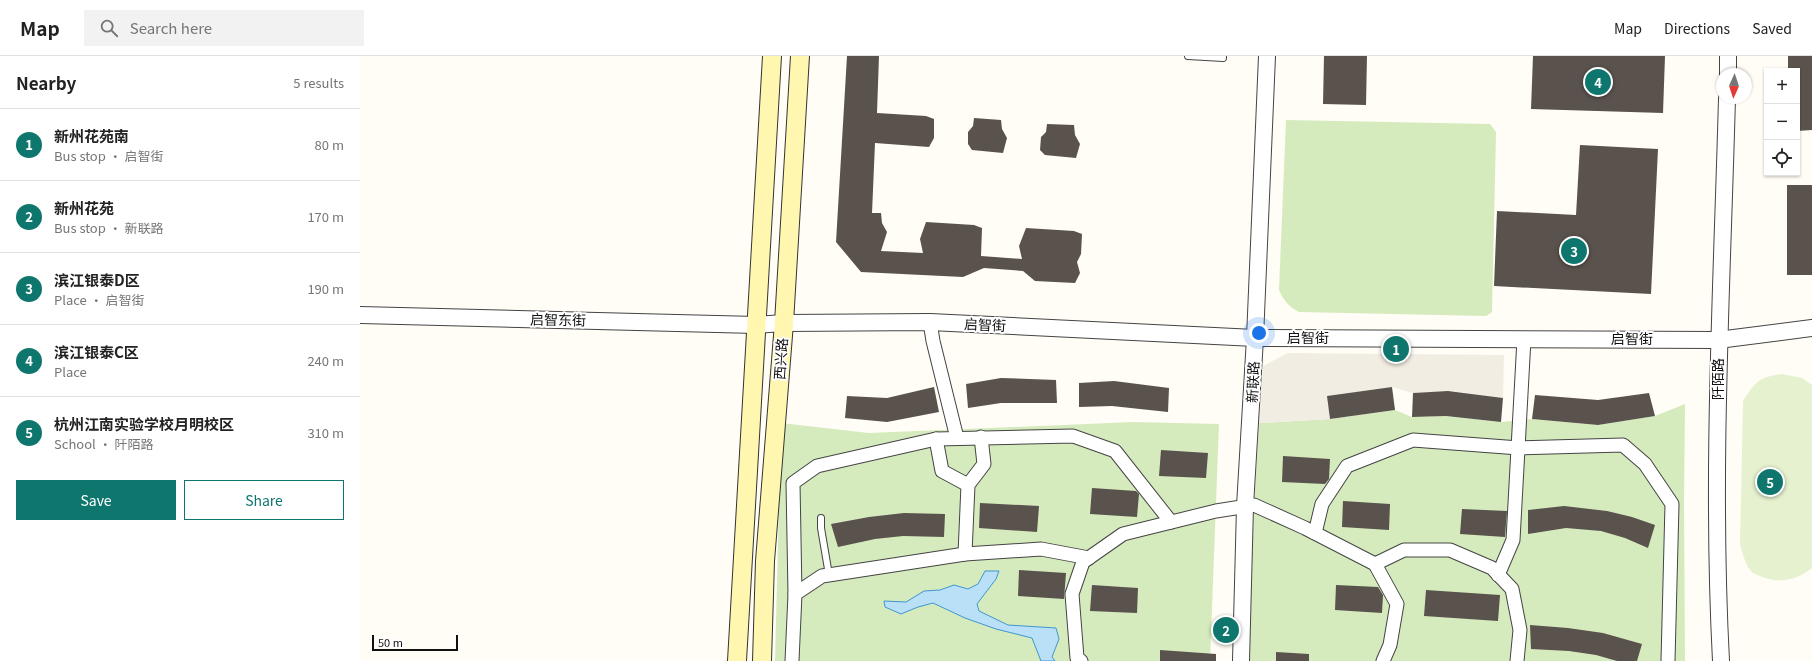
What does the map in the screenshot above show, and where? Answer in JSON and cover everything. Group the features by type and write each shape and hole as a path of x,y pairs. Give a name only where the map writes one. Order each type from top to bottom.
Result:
{"main road":[{"name":"西兴路","path":"737,661 772,56"},
{"name":"西兴路","path":"762,661 765,562 784,323 800,56"}],"street":[{"name":"新联路","path":"1241,661 1245,506 1255,338 1267,56"},
{"path":"1728,56 1728,68"},
{"name":"阡陌路","path":"1721,661 1717,591 1718,340 1727,104"},
{"name":"启智东街","path":"360,315 756,325"},
{"name":"启智街","path":"756,325 784,323 930,322 1255,338 1718,340 1812,328"},
{"path":"930,322 933,341 957,438"},
{"path":"1498,575 1513,540 1524,339"},
{"path":"792,661 795,594 793,483 817,466 936,440 981,437 1073,436 1115,451 1171,522"},
{"path":"965,554 968,485 984,464 981,437"},
{"path":"936,440 942,471 968,485"},
{"path":"1315,533 1322,504 1347,466 1413,440 1518,448 1623,445 1645,464 1672,504 1668,661"},
{"path":"1078,660 1072,594 1083,562 1123,534 1216,511 1254,505 1315,533 1375,564 1397,604 1390,645 1383,661"},
{"path":"795,594 822,576 965,554 1041,550 1089,558"},
{"path":"1375,564 1404,550 1450,550 1492,568 1512,589 1520,630 1517,661"}],"lane":[{"path":"1188,56 1223,58 1223,56"},
{"path":"821,518 821,528 829,575"}],"green space":[{"path":"1286,120 1490,124 1496,132 1492,312 1486,316 1299,312 1292,308 1279,290"},
{"path":"1782,374 1802,378 1812,385 1812,568 1795,578 1788,580 1776,580 1762,577 1752,572 1746,562 1740,545 1743,401 1758,382 1774,375"},
{"path":"1685,404 1685,661 1248,661 1254,505 1259,423 1330,419 1395,410 1412,417 1446,416 1501,422 1532,419 1598,425 1655,416"},
{"path":"1133,422 1219,424 1210,661 775,661 781,423 869,433"}],"shaded area":[{"path":"1288,353 1504,355 1503,398 1452,391 1413,393 1392,387 1328,396 1330,419 1259,423 1263,366"}],"water":[{"path":"985,571 999,571 996,579 977,604 979,611 1008,625 1056,628 1059,639 1052,657 1055,661 1041,661 1032,638 996,629 965,618 933,603 901,614 885,607 884,601 906,602 924,591 940,590 954,585 968,589 978,584"}],"building":[{"path":"847,56 879,56 877,113 926,116 934,119 934,138 929,147 875,143 872,213 881,213 882,223 887,232 881,251 923,253 920,239 926,222 974,225 982,228 981,256 1022,259 1019,246 1026,228 1074,231 1082,234 1081,254 1077,262 1080,273 1075,283 1035,281 1023,271 984,268 963,277 861,272 836,242"},
{"path":"1324,56 1367,56 1366,105 1323,104"},
{"path":"1533,56 1665,56 1663,113 1531,109"},
{"path":"1788,56 1812,56 1812,130 1800,131 1800,68 1788,68"},
{"path":"974,118 1001,120 1002,129 1007,138 1003,153 972,150 968,144 968,132 973,126"},
{"path":"1047,124 1074,125 1075,135 1080,144 1076,158 1045,155 1040,150 1041,137 1046,132"},
{"path":"1580,145 1658,149 1651,294 1494,286 1497,211 1576,215"},
{"path":"1787,185 1812,185 1812,275 1787,275"},
{"path":"1001,378 1056,380 1057,403 1001,403 968,408 966,384"},
{"path":"1114,381 1169,388 1168,412 1112,406 1079,407 1079,383"},
{"path":"934,387 939,412 887,422 845,418 847,396 887,398"},
{"path":"1392,387 1395,410 1330,419 1327,396"},
{"path":"1448,391 1503,398 1501,422 1446,416 1412,417 1413,393"},
{"path":"1649,393 1655,416 1598,425 1532,419 1535,395 1598,400"},
{"path":"1161,450 1208,453 1206,478 1159,476"},
{"path":"1283,456 1330,459 1329,479 1325,484 1282,482"},
{"path":"1092,488 1136,491 1139,494 1137,517 1090,514"},
{"path":"1343,501 1390,504 1389,530 1342,527"},
{"path":"980,503 1039,506 1037,532 979,528"},
{"path":"1564,506 1607,511 1632,517 1655,525 1648,548 1625,538 1601,531 1566,528 1528,534 1528,510"},
{"path":"1462,509 1507,511 1505,537 1460,534"},
{"path":"904,513 945,514 944,537 903,536 875,539 838,547 831,524 869,517"},
{"path":"1019,570 1066,573 1064,599 1018,596"},
{"path":"1092,585 1138,588 1137,613 1090,611"},
{"path":"1336,585 1378,587 1383,595 1382,613 1335,610"},
{"path":"1426,590 1500,595 1498,621 1424,616"},
{"path":"1530,625 1603,633 1642,644 1637,661 1617,661 1596,655 1569,651 1531,649"},
{"path":"1160,650 1216,654 1216,661 1160,661"},
{"path":"1276,652 1309,654 1309,661 1276,661"}],"place":[{"name":"滨江银泰C区","path":"1598,82"},
{"name":"滨江银泰D区","path":"1574,251"},
{"name":"新州花苑南","path":"1396,349"},
{"name":"杭州江南实验学校月明校区","path":"1770,482"},
{"name":"新州花苑","path":"1226,630"}]}
